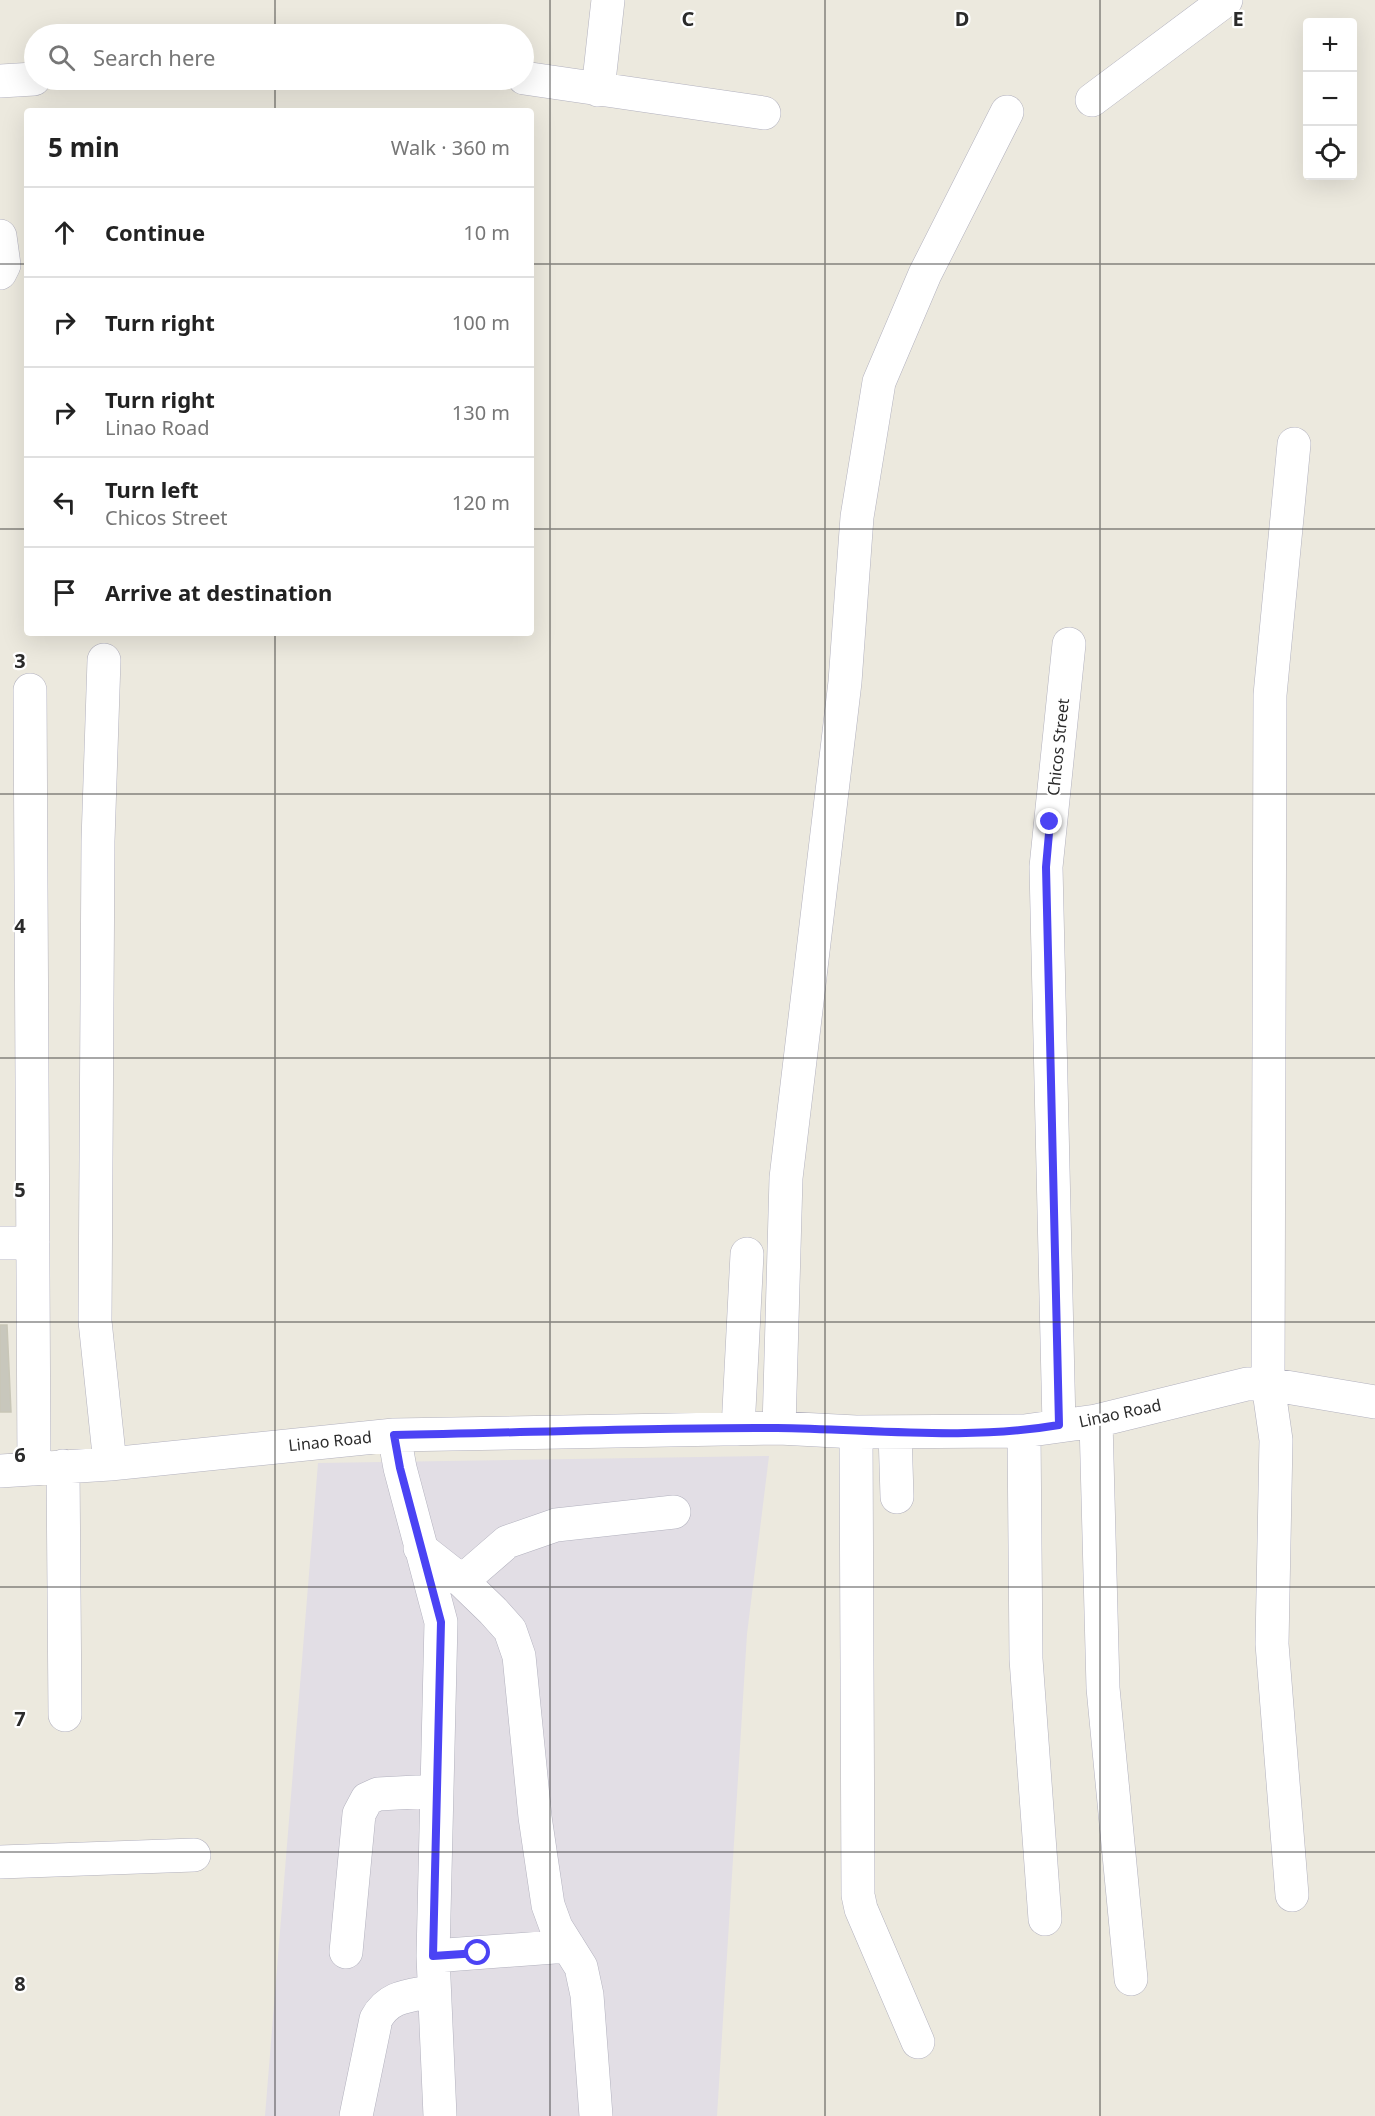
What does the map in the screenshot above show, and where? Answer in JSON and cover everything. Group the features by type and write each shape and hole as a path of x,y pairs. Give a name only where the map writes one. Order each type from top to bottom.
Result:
{"street":[{"path":"598,90 608,0"},
{"path":"1092,100 1226,0"},
{"path":"0,81 24,80"},
{"path":"534,80 764,113"},
{"path":"779,1428 786,1178 845,682 857,517 879,382 925,274 1007,112"},
{"path":"0,236 4,265 0,273"},
{"path":"1292,1895 1272,1644 1276,1440 1268,1384 1270,695 1294,444"},
{"name":"Chicos Street","path":"1059,1425 1046,867 1070,644"},
{"path":"104,660 98,841 95,1321 110,1464"},
{"path":"30,690 33,1242 65,1714"},
{"path":"0,1244 33,1242"},
{"path":"738,1429 747,1254"},
{"name":"Linao Road","path":"0,1471 110,1464 394,1435 779,1428 856,1432 1024,1431 1096,1421 1247,1384 1268,1384 1375,1401"},
{"path":"1096,1421 1103,1688 1131,1979"},
{"path":"1024,1431 1026,1659 1045,1919"},
{"path":"856,1432 858,1895 861,1909 918,2042"},
{"path":"895,1432 897,1497"},
{"path":"394,1435 420,1548 441,1622 433,1956 440,2116"},
{"path":"462,1581 507,1542 556,1525 674,1512"},
{"path":"420,1548 462,1581 510,1630 519,1656 535,1817 548,1905 556,1927 581,1967 587,1995 596,2116"},
{"path":"345,1952 359,1814 367,1799 378,1794 436,1791"},
{"path":"0,1862 194,1855"},
{"path":"433,1956 568,1946"},
{"path":"356,2116 376,2019 383,2007 394,1999 434,1991"}],"shaded area":[{"path":"769,1456 747,1634 717,2116 265,2116 318,1463"}],"building":[{"path":"0,1325 7,1325 11,1412 0,1412"}],"route":[{"path":"478,1953 433,1956 441,1622 420,1548 394,1435 779,1428 856,1432 1024,1431 1059,1425 1046,867 1050,822"}]}
